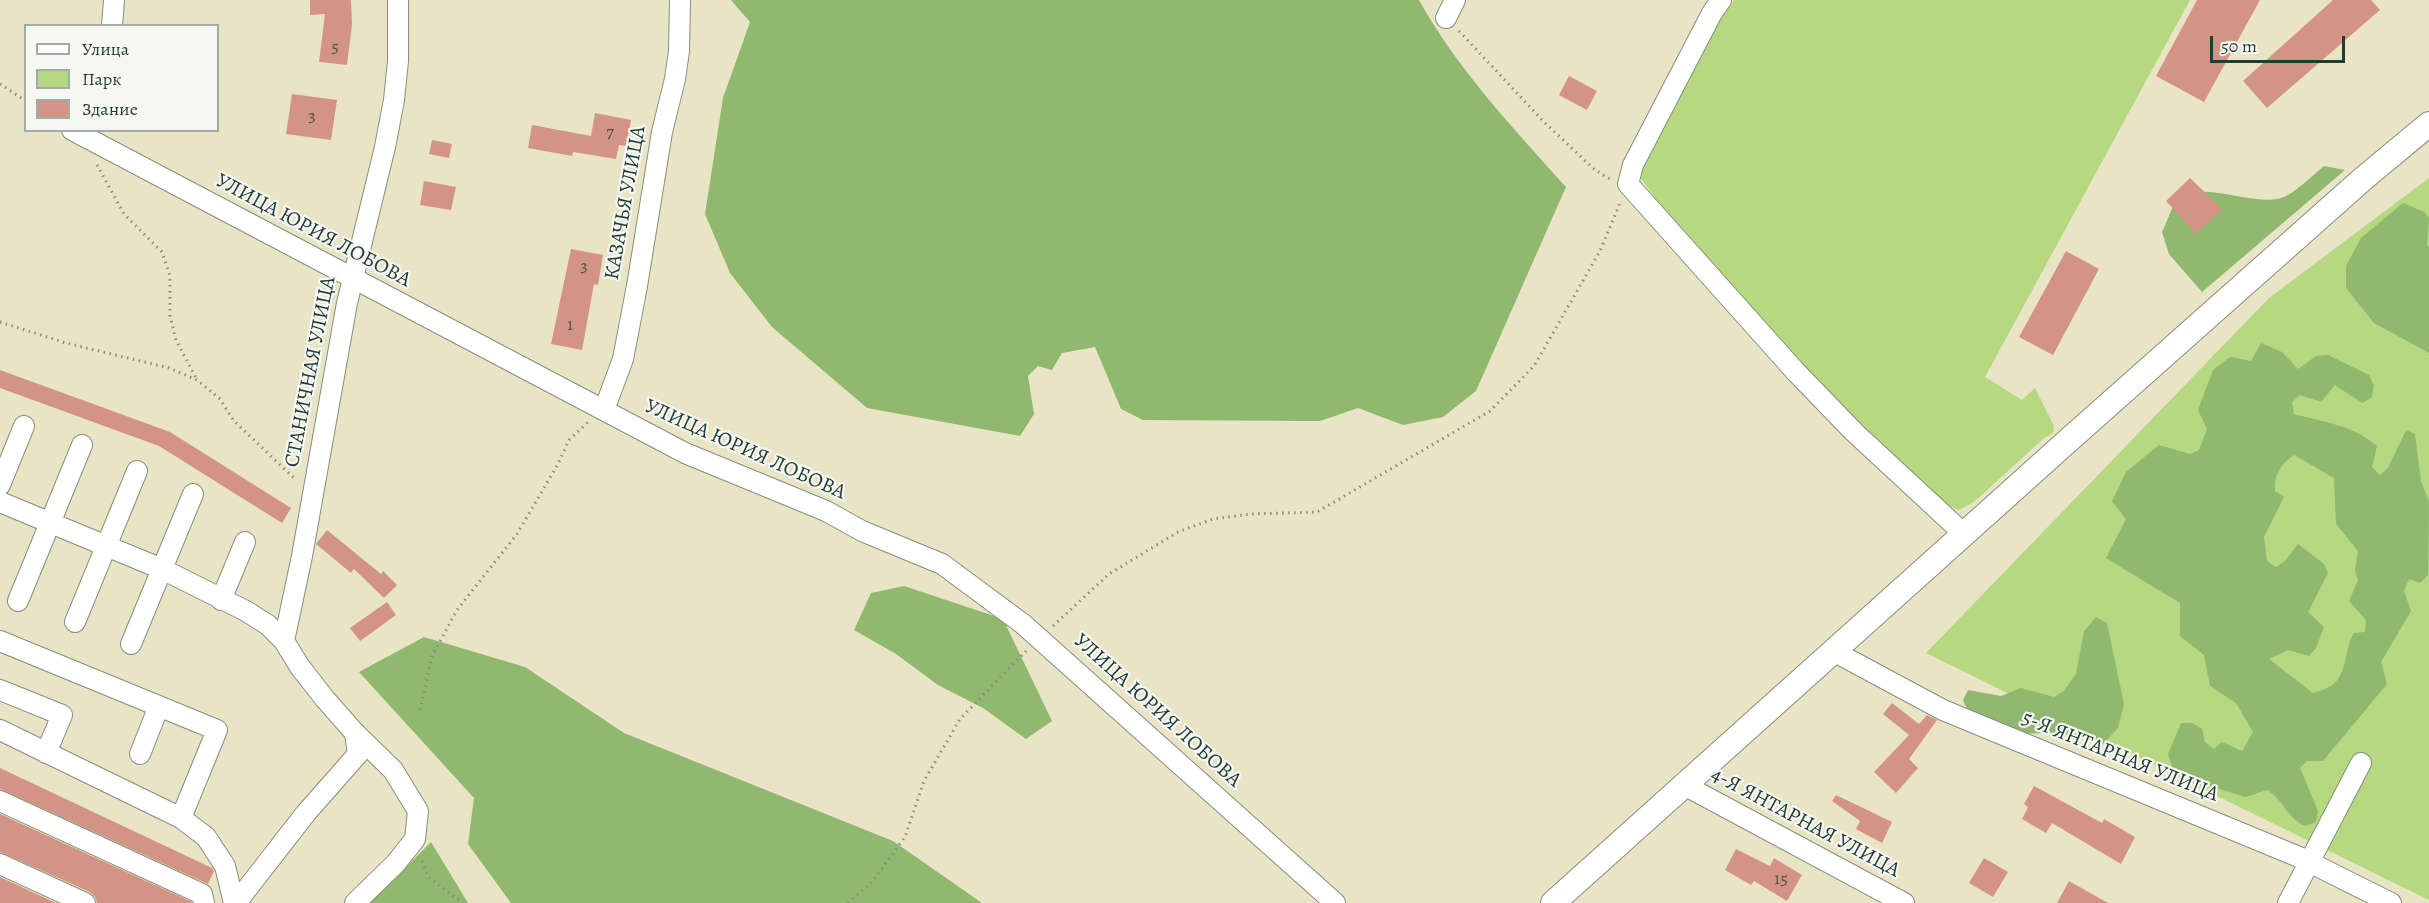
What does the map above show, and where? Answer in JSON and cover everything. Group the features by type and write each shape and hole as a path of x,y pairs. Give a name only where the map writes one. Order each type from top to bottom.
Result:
{"main road":[{"path":"1552,903 2355,186 2429,124"}],"street":[{"path":"112,24 114,0"},
{"name":"СТАНИЧНАЯ УЛИЦА","path":"284,641 292,611 352,279 385,147 394,100 398,61 398,0"},
{"name":"КАЗАЧЬЯ УЛИЦА","path":"604,410 623,359 637,286 662,132 679,51 680,0"},
{"path":"1446,18 1455,0"},
{"path":"1721,0 1712,13 1633,165 1628,184 1795,371 1854,432 1964,534"},
{"name":"УЛИЦА ЮРИЯ ЛОБОВА","path":"75,132 96,145 685,453 742,479 826,511 862,531 942,564 981,591 1039,638 1335,903"},
{"path":"0,485 24,426"},
{"path":"18,601 82,445"},
{"path":"75,622 137,471"},
{"path":"131,644 193,494"},
{"path":"0,502 162,569 253,615 284,641 318,691 355,733 393,770 418,811 415,839 396,863 356,903"},
{"path":"221,600 245,542"},
{"path":"0,641 218,730 181,818"},
{"name":"5-Я ЯНТАРНАЯ УЛИЦА","path":"1833,651 1943,710 2309,862 2391,903"},
{"path":"0,690 62,715 46,753"},
{"path":"140,754 159,706"},
{"path":"0,730 181,818 206,837 225,866 235,903"},
{"path":"235,903 306,813 358,754 355,733"},
{"path":"2288,903 2361,763"},
{"name":"4-Я ЯНТАРНАЯ УЛИЦА","path":"1684,785 1904,903"},
{"path":"0,801 202,894 204,903"},
{"path":"0,864 85,903"}],"path":[{"path":"848,903 872,882 904,837 924,781 960,719 1039,638 1110,574 1178,532 1213,519 1251,514 1317,512 1490,411 1534,366 1600,251 1628,184 1612,180 1595,170 1544,122 1446,18"},
{"path":"0,84 24,100"},
{"path":"96,145 124,214 162,252 170,276 170,316 176,340 197,380"},
{"path":"0,322 66,343 169,368 197,380 220,399 234,421 313,495"},
{"path":"420,710 432,656 458,609 517,534 553,473 569,440 604,410"},
{"path":"415,839 428,877 463,903"}],"green space":[{"path":"731,0 1419,0 1434,26 1469,74 1506,120 1566,187 1476,391 1443,417 1403,425 1358,408 1320,421 1143,420 1121,409 1095,347 1062,353 1052,370 1038,366 1028,376 1034,414 1020,436 867,408 772,327 730,273 705,214 723,98 750,22"},
{"path":"1734,0 2190,0 1985,377 2022,400 2035,388 2054,426 2053,433 2043,439 1974,502 1959,510 1937,501 1855,424 1663,209 1640,177 1648,152 1706,40"},
{"path":"2324,166 2345,170 2202,292 2169,254 2162,232 2174,205 2185,195 2211,192 2272,200 2289,195"},
{"path":"2429,178 2429,900 1926,653 2269,298"},
{"path":"2403,203 2424,212 2429,218 2427,245 2429,247 2429,353 2374,323 2346,288 2346,266 2361,238"},
{"path":"2261,343 2282,352 2298,369 2316,356 2328,355 2369,375 2374,386 2372,397 2362,403 2335,385 2321,402 2300,395 2292,402 2294,414 2337,425 2368,439 2377,446 2372,467 2380,475 2388,468 2406,430 2415,434 2421,481 2429,502 2428,575 2420,583 2409,579 2404,591 2411,611 2381,662 2387,684 2323,761 2307,761 2300,768 2318,811 2316,822 2305,826 2299,823 2267,790 2246,797 2175,775 2168,754 2181,723 2192,723 2202,729 2205,742 2214,749 2222,742 2242,751 2253,732 2236,703 2210,686 2204,655 2180,636 2180,603 2106,558 2126,519 2112,501 2126,472 2159,445 2190,454 2199,450 2207,429 2198,410 2213,370 2230,357 2251,361","holes":["2294,455 2334,478 2336,524 2358,551 2355,570 2358,580 2349,601 2366,620 2365,632 2354,633 2343,669 2336,681 2329,687 2313,693 2269,659 2288,650 2309,656 2316,648 2324,627 2308,612 2328,573 2324,564 2298,544 2284,562 2276,567 2267,561 2264,537 2284,497 2275,491 2275,485 2277,475 2289,458"]},
{"path":"904,586 1003,619 1052,721 1026,739 983,708 938,685 896,654 854,630 871,593"},
{"path":"2096,617 2107,623 2124,704 2118,728 2102,745 2062,733 2003,734 1967,709 1963,700 1968,690 2001,696 2021,688 2054,697 2064,691 2076,674 2084,631"},
{"path":"424,637 525,667 624,733 893,841 982,903 511,903 468,844 474,798 359,672"},
{"path":"431,842 468,903 370,903"}],"building":[{"path":"310,0 351,0 352,25 347,65 319,62 325,14 310,15"},
{"path":"2197,0 2260,0 2204,102 2156,76"},
{"path":"2333,0 2371,0 2380,10 2267,108 2243,81"},
{"path":"1569,76 1597,91 1587,110 1559,95"},
{"path":"292,94 337,100 331,140 286,134"},
{"path":"595,113 631,120 626,146 619,145 616,159 573,152 572,156 528,148 532,125 591,136"},
{"path":"432,140 452,144 449,158 429,154"},
{"path":"2190,178 2222,209 2196,234 2166,201"},
{"path":"424,181 456,187 451,210 420,205"},
{"path":"571,249 603,255 598,285 594,284 582,350 551,344"},
{"path":"2066,251 2099,269 2053,355 2019,337"},
{"path":"0,370 170,432 291,508 282,523 159,446 0,388"},
{"path":"327,530 381,574 383,571 397,585 384,598 354,569 351,573 316,544"},
{"path":"387,602 396,615 360,641 350,628"},
{"path":"1892,703 1919,724 1927,715 1937,720 1909,759 1918,768 1896,793 1874,772 1909,735 1883,714"},
{"path":"0,768 212,868 214,871 208,884 0,789"},
{"path":"2034,786 2102,823 2104,819 2135,837 2121,864 2052,823 2046,833 2022,819 2028,807 2024,804"},
{"path":"1836,795 1892,822 1882,843 1856,829 1860,821 1832,801"},
{"path":"0,814 192,903 97,903 90,892 0,852"},
{"path":"1736,849 1770,866 1774,858 1802,875 1787,901 1754,881 1751,885 1725,870"},
{"path":"1984,858 2008,872 1993,897 1969,883"},
{"path":"0,877 56,903 0,903"},
{"path":"2069,881 2108,903 2057,903"}]}
